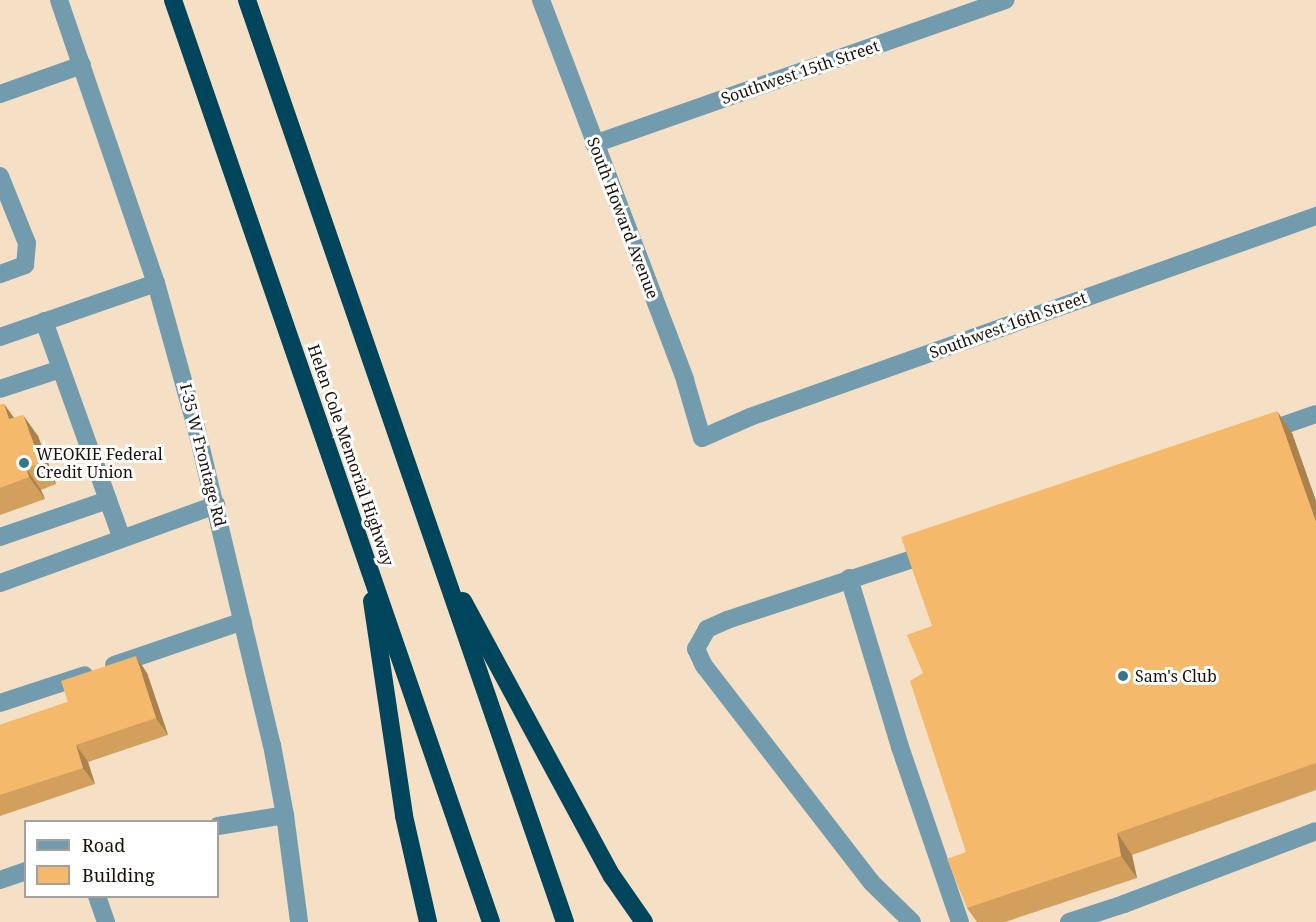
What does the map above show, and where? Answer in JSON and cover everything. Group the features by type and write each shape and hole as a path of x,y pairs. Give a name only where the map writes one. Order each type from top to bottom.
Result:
{"highway":[{"name":"Helen Cole Memorial Highway","path":"173,0 491,922"},
{"path":"247,0 565,922"},
{"path":"438,555 612,876 644,922"},
{"path":"366,558 404,816 428,922"}],"street":[{"name":"I-35 W Frontage Rd","path":"59,0 176,348 216,505 272,745 285,815 298,922"},
{"name":"South Howard Avenue","path":"541,0 685,380 702,438"},
{"name":"Southwest 15th Street","path":"594,144 1006,0"},
{"path":"0,94 82,65"},
{"path":"0,176 27,243 25,265 0,274"},
{"name":"Southwest 16th Street","path":"702,438 750,417 1316,216"},
{"path":"0,337 156,283"},
{"path":"44,321 122,539"},
{"path":"0,389 61,369"},
{"path":"1250,437 1316,414"},
{"path":"0,537 108,500"},
{"path":"0,583 216,505"},
{"path":"912,922 873,883 704,666 696,649 707,628 849,578 916,559 946,546"},
{"path":"849,578 900,747 960,922"},
{"path":"0,703 243,621"},
{"path":"219,826 285,815"},
{"path":"1069,922 1124,904 1316,831"},
{"path":"0,880 24,872"},
{"path":"97,898 106,922"}],"building":[{"path":"4,404 9,419 23,415 41,463 26,468 29,477 0,488 0,405"},
{"name":"Sam's Club","path":"1277,411 1316,522 1316,763 1117,833 1121,856 967,908 947,859 966,852 910,681 923,673 907,635 932,626 901,537"},
{"path":"136,656 156,718 76,745 83,768 0,795 0,725 68,702 61,681"}],"place":[{"name":"WEOKIE Federal Credit Union","path":"24,463"},
{"name":"Sam's Club","path":"1123,676"}]}
